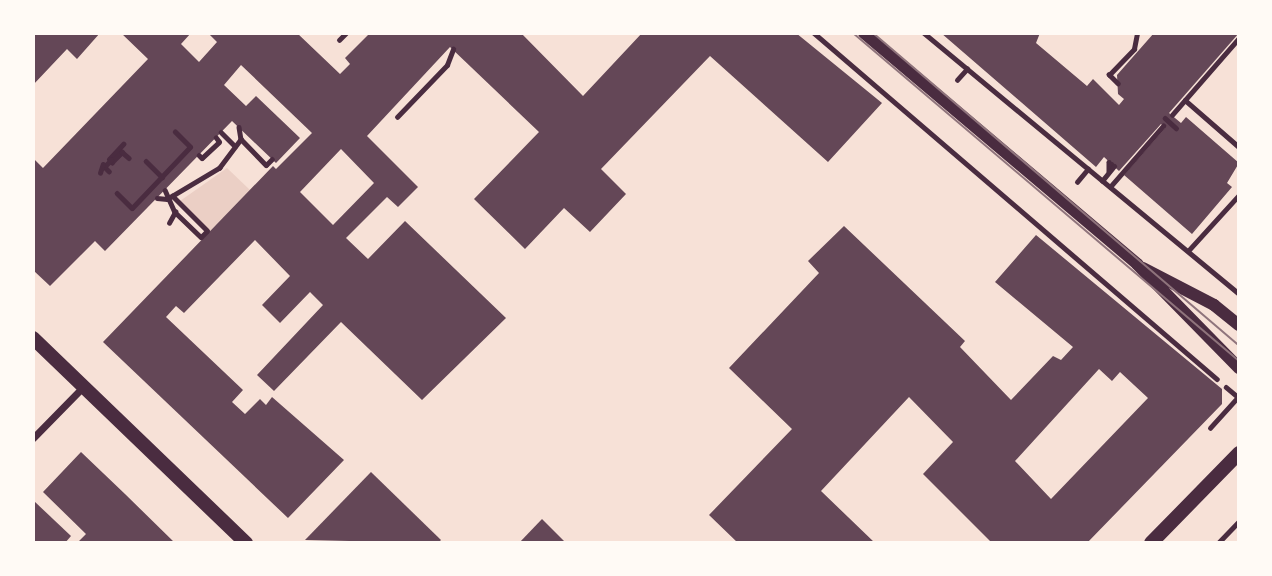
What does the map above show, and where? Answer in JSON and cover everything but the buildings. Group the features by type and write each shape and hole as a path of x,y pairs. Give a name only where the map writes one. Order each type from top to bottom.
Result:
{"main road":[{"path":"33,338 246,543"},
{"path":"1151,543 1239,453"}],"street":[{"path":"864,33 1137,264 1239,368"},
{"path":"1137,264 1214,305 1239,325"},
{"path":"33,438 83,387"}],"path":[{"path":"339,40 346,33"},
{"path":"814,33 1238,397 1210,428"},
{"path":"924,33 1239,294"},
{"path":"1118,84 1109,75 1134,49 1137,33"},
{"path":"1172,115 1238,39"},
{"path":"397,117 447,65 453,49"},
{"path":"957,80 967,69"},
{"path":"1185,100 1239,147"},
{"path":"1165,118 1177,128"},
{"path":"1110,187 1163,126"},
{"path":"239,127 243,141 267,165 272,159"},
{"path":"117,193 132,208 162,177 190,147 175,132"},
{"path":"221,132 235,146"},
{"path":"199,155 202,158 219,142 216,138"},
{"path":"157,198 167,199 219,168 235,146 250,138"},
{"path":"253,151 258,145"},
{"path":"109,172 104,167 123,147 110,159 113,162 122,152 129,158"},
{"path":"146,161 162,177"},
{"path":"100,173 97,171 106,162"},
{"path":"1102,181 1111,164"},
{"path":"1077,182 1088,169"},
{"path":"165,190 175,212 201,237 207,231 172,195"},
{"path":"1188,251 1239,195"},
{"path":"169,223 175,212"},
{"path":"1218,543 1239,521"}],"shaded area":[{"path":"227,168 250,190 210,231 180,201"}],"tram line":[{"path":"853,33 1239,361"},
{"path":"873,33 1239,346"}]}
